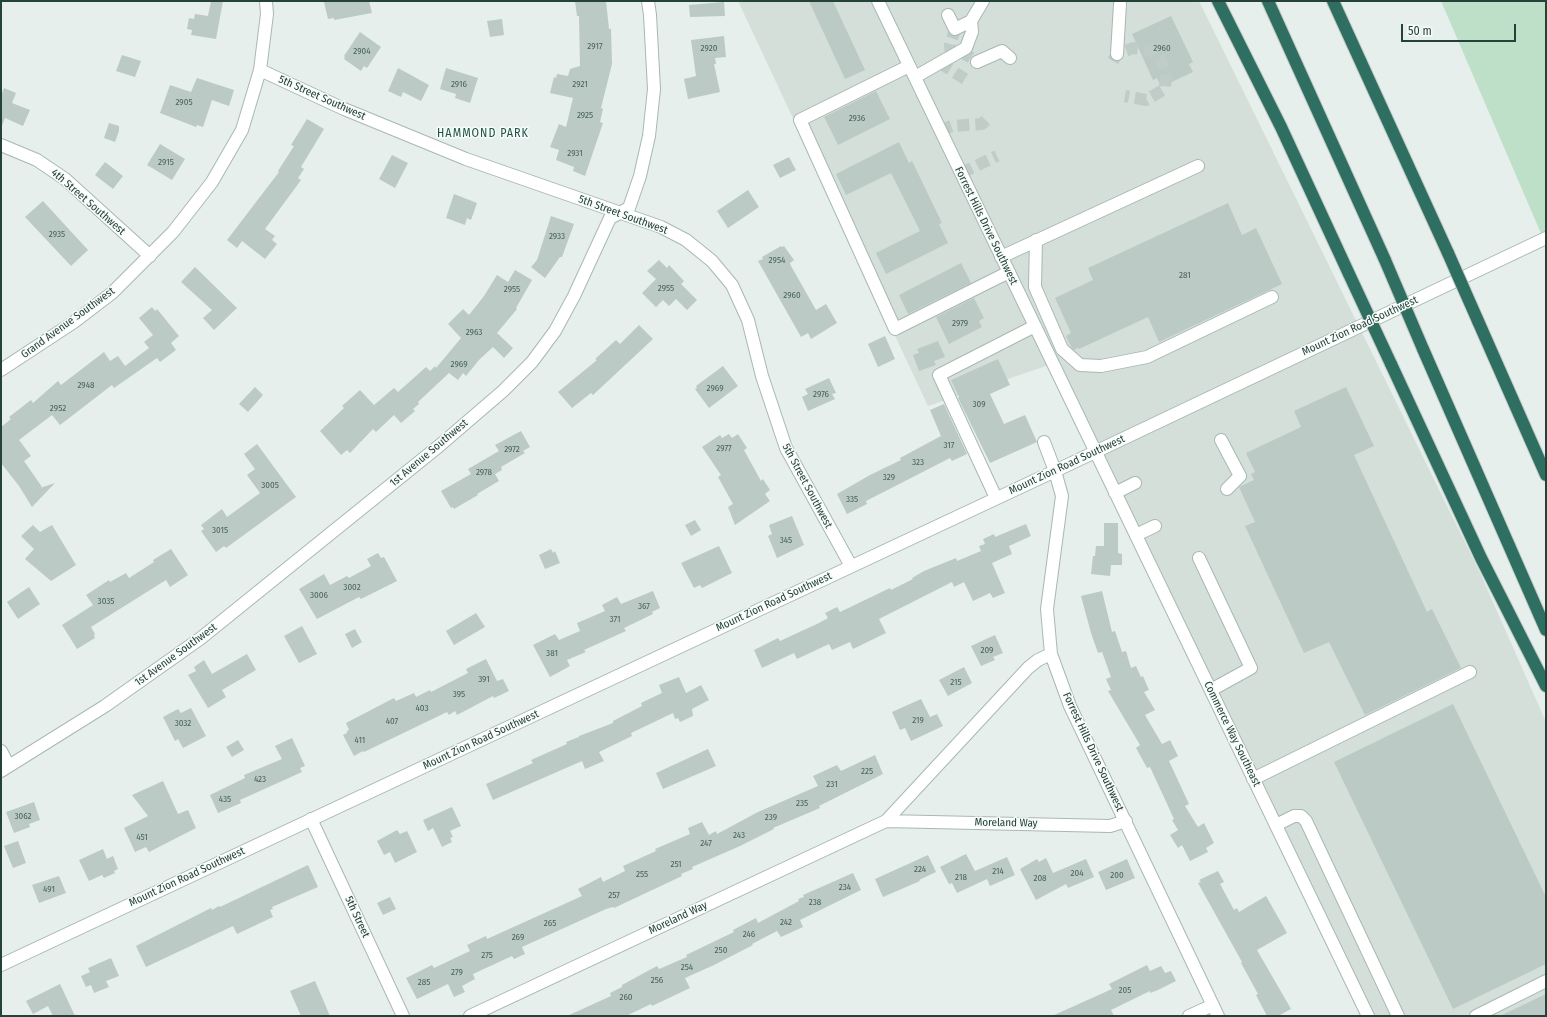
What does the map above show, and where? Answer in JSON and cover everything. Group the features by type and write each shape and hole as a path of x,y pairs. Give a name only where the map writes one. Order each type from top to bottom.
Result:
{"highway":[{"path":"1218,1 1281,127 1481,558 1546,686"},
{"path":"1268,1 1385,260 1546,630"},
{"path":"1333,1 1448,253 1546,475"}],"street":[{"name":"Grand Avenue Southwest","path":"1,370 74,322 112,293 173,232 212,182 242,130 260,70 267,14 266,1"},
{"name":"1st Avenue Southwest","path":"5,769 105,706 201,638 439,446 503,391 532,362 555,331 574,296 610,218 629,208 640,176 649,136 654,89 648,1"},
{"name":"Forrest Hills Drive Southwest","path":"878,1 1095,451"},
{"path":"948,15 955,29 971,21 983,1"},
{"path":"1117,54 1120,4"},
{"path":"915,78 966,48 972,32 971,21"},
{"path":"977,62 1006,55"},
{"path":"909,66 800,120 895,328 1009,272"},
{"name":"5th Street Southwest","path":"260,70 344,109 466,159 661,227 686,240 712,261 732,285 748,320 762,376 786,448 851,566"},
{"name":"4th Street Southwest","path":"1,145 37,160 65,179 150,256"},
{"path":"1001,256 1198,166"},
{"name":"Mount Zion Road Southwest","path":"1,965 1055,471 1546,238"},
{"path":"1036,240 1035,287 1062,349 1080,366 1101,366 1147,357 1272,297"},
{"path":"996,498 939,374 1035,326"},
{"path":"1221,440 1240,476 1227,489"},
{"name":"Forrest Hills Drive Southwest","path":"1044,442 1055,471 1062,496 1047,609 1052,654 1070,706 1218,1016"},
{"name":"Commerce Way Southeast","path":"1095,451 1368,1016"},
{"path":"1115,493 1135,483"},
{"path":"1136,535 1155,526"},
{"path":"1199,558 1251,668 1211,690"},
{"name":"Moreland Way","path":"470,1016 886,821 1028,668 1038,660 1052,654"},
{"path":"1254,779 1470,672"},
{"path":"1,751 5,769"},
{"path":"1276,825 1294,816 1301,816 1306,821 1398,1016"},
{"name":"5th Street","path":"311,819 403,1016"},
{"name":"Moreland Way","path":"886,821 1110,826 1126,821"},
{"path":"1476,1016 1546,981"},
{"path":"1189,1016 1213,1005"}],"shaded area":[{"path":"738,1 1199,1 1481,575 1546,722 1546,1016 1362,1016 1052,364 928,406"}],"green space":[{"path":"1441,1 1546,1 1546,236 1543,238"}],"building":[{"path":"211,1 223,1 216,39 191,35 192,30 187,29 189,18 194,19 195,14 208,16"},
{"path":"369,1 372,13 334,20 334,18 328,19 324,2"},
{"path":"575,1 606,1 609,29 611,29 612,64 601,108 603,109 600,122 603,123 585,176 573,171 574,167 556,160 559,150 550,147 559,124 566,127 573,98 550,93 554,77 556,78 557,74 568,76 570,69 580,66 579,16 577,16"},
{"path":"809,1 833,1 865,70 845,79"},
{"path":"724,2 725,16 690,17 689,5"},
{"path":"1171,16 1193,62 1189,64 1193,72 1161,87 1157,78 1153,80 1132,34"},
{"path":"502,19 504,35 490,37 487,21"},
{"path":"360,32 381,47 367,68 364,66 361,71 344,59 344,56"},
{"path":"724,36 726,57 715,58 716,64 714,64 720,92 688,99 684,79 696,76 691,40"},
{"path":"122,55 141,61 135,77 116,71"},
{"path":"398,68 429,85 421,101 403,92 401,97 388,91"},
{"path":"446,68 478,78 470,103 455,98 456,94 440,89"},
{"path":"197,78 234,90 229,106 212,100 203,127 197,125 196,127 160,113 170,85 191,92"},
{"path":"4,88 16,93 12,103 30,110 23,126 5,118 1,128 1,96"},
{"path":"876,91 890,119 838,145 824,117"},
{"path":"307,119 324,129 301,167 304,169 298,178 301,180 265,229 275,236 272,240 277,244 265,259 242,241 237,248 227,240 279,172 278,171 294,146 291,145"},
{"path":"109,123 119,126 119,131 115,142 104,138"},
{"path":"899,142 909,163 912,161 942,223 939,224 948,243 886,274 876,253 920,231 891,173 846,195 836,174"},
{"path":"160,144 185,159 172,180 147,165"},
{"path":"392,155 408,163 395,188 379,179"},
{"path":"789,157 796,170 780,178 773,165"},
{"path":"105,162 123,176 113,189 95,175"},
{"path":"748,190 759,207 728,228 717,211"},
{"path":"454,194 477,203 471,220 467,218 465,225 446,218"},
{"path":"43,201 88,250 71,266 25,217"},
{"path":"1228,203 1242,235 1256,228 1282,284 1159,342 1148,317 1079,349 1074,350 1071,347 1066,336 1071,333 1055,298 1093,280 1088,268"},
{"path":"551,216 574,224 562,257 560,257 545,278 531,267 537,260"},
{"path":"781,246 784,246 794,260 790,263 791,266 816,310 826,304 837,323 811,339 808,333 801,337 758,261"},
{"path":"659,260 667,268 669,265 684,281 681,284 697,300 687,310 676,299 669,306 663,300 656,307 642,293 656,279 647,271"},
{"path":"961,263 971,283 908,314 899,295"},
{"path":"195,267 237,308 214,330 203,318 212,310 181,282"},
{"path":"515,270 532,280 516,308 517,309 497,333 513,348 504,358 493,347 479,360 466,376 463,373 458,380 449,373 418,402 419,404 413,409 415,411 401,423 394,415 376,432 373,429 350,453 347,450 341,455 320,431 344,408 342,406 360,390 374,405 394,388 398,392 426,367 430,371 435,366 436,368 461,338 448,324 463,309 469,315 484,296 497,275 508,282"},
{"path":"974,298 984,318 979,321 982,327 949,344 936,317"},
{"path":"152,307 155,311 157,309 179,336 171,343 176,350 160,362 157,358 114,388 112,385 60,425 52,415 19,440 31,456 24,461 42,487 40,488 55,483 32,507 19,486 1,463 1,427 11,419 9,417 31,400 33,403 58,381 61,385 104,352 110,361 118,356 125,366 149,348 144,342 153,335 139,318"},
{"path":"639,325 653,339 593,395 591,393 572,408 558,392 597,360 595,359 616,340 620,344"},
{"path":"885,336 895,359 878,367 868,344"},
{"path":"938,341 945,357 934,361 936,365 919,371 913,355 919,353 917,349"},
{"path":"998,359 1010,385 990,394 1004,424 1025,415 1037,442 990,463 958,398 959,397 951,380"},
{"path":"723,366 738,386 709,408 695,389 697,388 696,386"},
{"path":"829,378 836,393 832,394 835,399 808,411 802,397 808,394 805,389"},
{"path":"255,387 263,395 248,412 239,404"},
{"path":"1346,387 1374,446 1354,455 1427,612 1432,609 1461,668 1365,715 1329,642 1304,653 1245,526 1255,522 1239,487 1254,480 1251,474 1255,472 1246,453 1301,427 1294,411"},
{"path":"944,404 967,454 952,461 950,458 866,501 867,504 847,514 837,494 870,475 901,460 900,458 941,436 930,410"},
{"path":"521,431 530,447 523,451 525,453 501,467 502,470 495,474 499,481 454,509 453,507 451,508 441,491 471,474 468,469 499,451 495,445"},
{"path":"729,434 732,438 738,434 747,448 744,450 761,481 763,479 770,490 765,494 770,501 735,525 728,507 733,504 718,477 721,475 702,447 720,435 722,438"},
{"path":"257,444 296,497 226,548 224,546 216,552 201,531 204,529 201,525 222,509 227,517 260,493 247,475 255,469 244,454"},
{"path":"792,516 804,545 777,558 768,536 772,534 769,525"},
{"path":"695,520 701,530 691,536 685,525"},
{"path":"1104,523 1118,523 1118,553 1122,554 1122,565 1111,565 1110,576 1091,574 1096,546 1104,546"},
{"path":"1026,524 1031,536 1009,546 1012,554 992,563 1005,593 993,598 990,593 973,601 964,582 954,587 952,582 879,619 886,633 853,649 850,642 832,650 829,644 797,659 794,653 762,668 754,650 778,638 780,641 819,623 828,618 825,613 837,607 840,612 890,588 891,590 913,579 912,578 924,571 956,558 957,561 981,551 979,546 985,544 983,539 994,534 995,537"},
{"path":"33,525 40,532 52,525 76,565 51,581 25,559 34,549 21,536"},
{"path":"719,546 732,573 702,588 700,585 694,588 681,563"},
{"path":"171,549 188,575 170,587 166,580 91,627 95,634 95,638 77,649 62,625 93,605 86,595 109,580 110,582 126,573 129,578"},
{"path":"551,549 553,553 555,551 560,563 545,569 539,555"},
{"path":"378,553 381,558 384,557 397,581 361,599 359,597 317,619 299,589 324,574 330,585 347,576 349,578 371,566 367,559"},
{"path":"29,587 40,604 18,619 7,602"},
{"path":"653,591 660,608 652,612 653,614 624,628 626,631 584,650 586,652 567,660 570,666 550,677 533,645 555,634 559,640 580,631 577,623 605,611 602,605 617,597 621,604"},
{"path":"1102,591 1112,632 1115,631 1122,652 1126,651 1131,668 1136,666 1141,677 1143,676 1149,690 1144,692 1155,710 1145,715 1162,744 1170,740 1178,756 1169,761 1189,804 1185,806 1198,827 1204,823 1214,843 1206,848 1208,852 1190,861 1182,845 1178,848 1170,835 1178,830 1172,820 1174,819 1150,767 1147,768 1136,748 1140,745 1108,691 1111,690 1106,679 1111,677 1102,652 1098,653 1081,596"},
{"path":"476,613 485,627 454,645 446,631"},
{"path":"302,626 317,654 299,663 284,636"},
{"path":"355,629 362,642 352,648 345,634"},
{"path":"995,635 1003,653 993,657 995,660 981,666 971,646"},
{"path":"247,654 256,670 222,690 226,697 208,708 188,675 196,671 194,667 204,660 212,674"},
{"path":"486,659 497,681 503,679 509,691 494,698 493,696 457,715 455,711 449,715 447,712 354,756 343,735 349,730 346,723 394,698 396,701 414,693 416,697 430,690 431,692 468,673 466,669"},
{"path":"964,667 972,683 948,696 939,680"},
{"path":"679,677 686,693 701,685 709,700 692,709 693,716 680,722 678,718 675,719 673,713 631,733 632,736 599,752 604,761 585,769 582,761 493,800 486,784 533,763 531,760 567,744 566,742 613,723 613,721 642,706 641,703 662,693 659,685"},
{"path":"921,699 930,717 937,714 943,726 911,741 905,728 900,730 892,712"},
{"path":"1453,704 1546,897 1546,964 1453,1009 1334,762"},
{"path":"191,708 206,736 183,748 178,739 175,741 163,717 178,709 181,713"},
{"path":"292,738 305,766 300,768 302,772 240,800 241,803 218,813 210,795 245,778 244,775 282,759 275,746"},
{"path":"238,740 244,750 232,757 226,747"},
{"path":"708,749 716,766 663,789 656,773"},
{"path":"875,755 883,774 819,806 820,808 773,828 774,829 740,846 692,867 693,869 681,874 682,876 614,908 606,909 522,947 525,954 514,959 512,956 473,974 475,979 462,986 465,992 454,997 448,984 417,999 406,978 432,965 434,968 470,951 467,945 486,936 487,939 582,896 578,889 601,877 603,882 625,871 623,866 656,851 655,849 690,834 688,828 702,822 709,835 716,831 717,834 758,812 818,786 813,776 837,765 841,771"},
{"path":"163,781 178,814 188,810 196,828 149,852 146,847 135,852 124,828 148,816 132,795"},
{"path":"34,802 40,820 29,824 30,827 14,833 6,812"},
{"path":"452,807 461,826 450,831 453,837 450,838 452,842 442,847 433,828 428,831 423,820"},
{"path":"397,830 400,834 407,831 417,852 395,863 390,852 384,855 377,841"},
{"path":"18,841 26,863 13,868 4,846"},
{"path":"103,849 107,859 113,856 118,869 114,871 115,873 104,878 102,875 89,881 79,860"},
{"path":"966,854 975,871 1007,857 1015,875 990,886 987,879 957,893 952,883 949,884 940,867"},
{"path":"928,855 936,872 919,880 920,881 883,897 875,879"},
{"path":"1046,858 1053,873 1086,859 1094,877 1068,888 1066,884 1036,900 1020,869 1037,859 1039,862"},
{"path":"1127,859 1135,878 1106,890 1098,872"},
{"path":"308,865 318,887 272,907 273,909 270,910 273,917 237,934 233,926 146,967 136,946 211,908 212,910 219,906 220,907"},
{"path":"1218,871 1224,882 1220,884 1234,910 1237,908 1239,912 1266,896 1287,933 1257,950 1291,1009 1278,1016 1267,1016 1256,995 1258,994 1241,963 1242,962 1198,883 1201,882 1199,880"},
{"path":"853,873 861,890 800,920 803,927 781,937 777,931 714,965 685,978 690,988 652,1006 651,1004 626,1016 567,1016 611,996 610,993 622,987 622,985 657,966 659,969 687,957 686,955 734,932 733,930 756,918 758,923 799,901 798,899 804,897 803,895"},
{"path":"59,876 66,893 39,903 32,885"},
{"path":"390,897 396,909 383,915 377,903"},
{"path":"111,958 119,976 106,981 109,987 94,993 91,985 86,987 81,976 90,972 88,968"},
{"path":"1147,965 1150,971 1161,966 1165,973 1171,971 1176,981 1150,993 1150,991 1111,1010 1114,1016 1052,1016 1112,989 1109,984"},
{"path":"315,981 330,1016 301,1016 290,991"},
{"path":"60,984 75,1016 53,1016 48,1006 33,1014 26,1001"},
{"path":"1546,994 1546,1016 1500,1016"}],"tunnel":[{"path":"951,56 950,45 955,29"},
{"path":"1113,61 1117,54 1133,48 1149,50 1161,60 1166,76 1165,89 1146,100 1125,96"},
{"path":"961,51 977,62"},
{"path":"940,63 965,79"},
{"path":"940,130 952,126 982,124 986,120"},
{"path":"961,173 997,156"}],"district":[{"name":"HAMMOND PARK","path":"483,134"}]}
